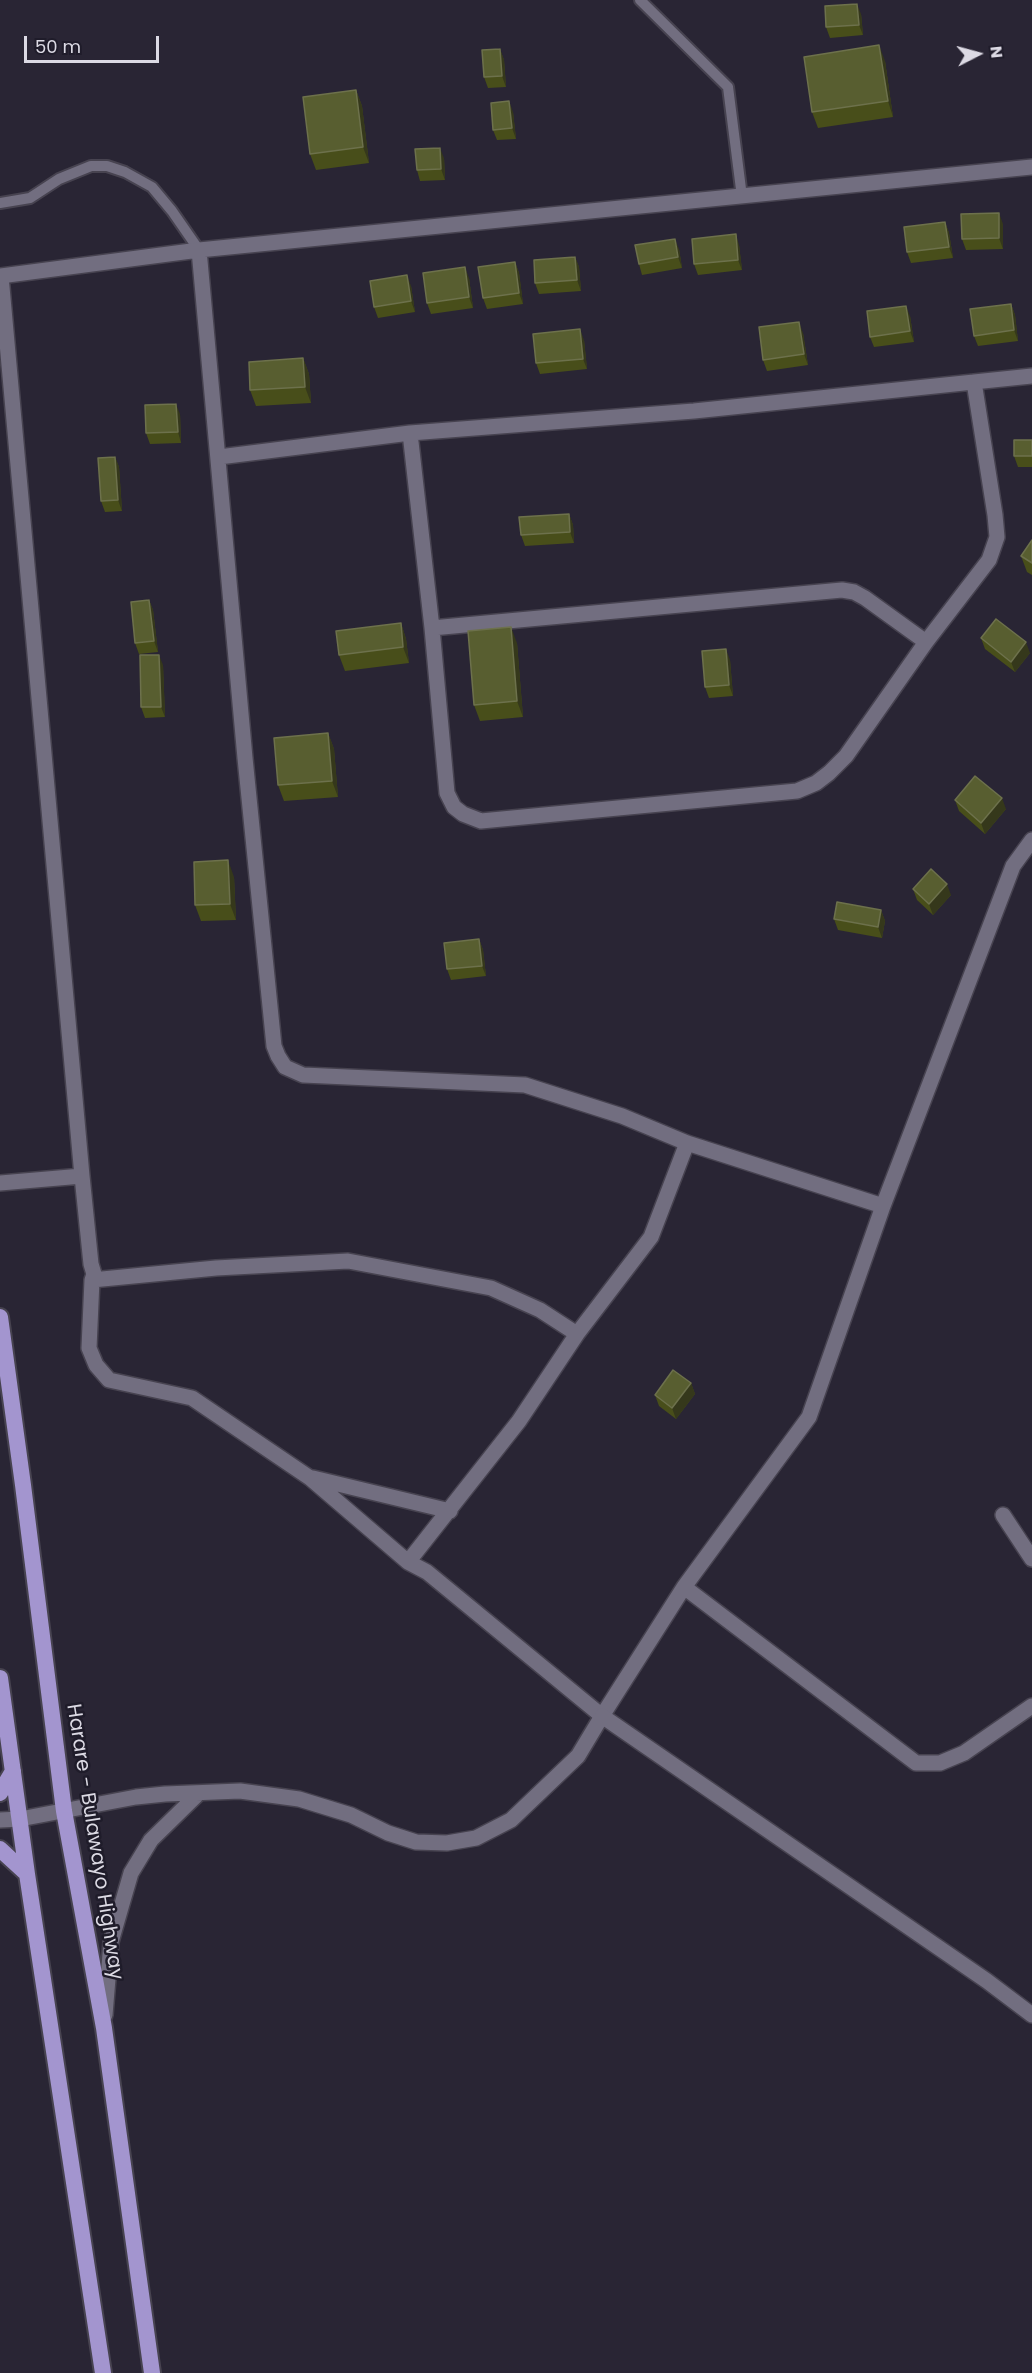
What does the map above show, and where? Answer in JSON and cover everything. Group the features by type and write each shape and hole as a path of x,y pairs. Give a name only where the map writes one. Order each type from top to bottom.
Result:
{"highway":[{"name":"Harare - Bulawayo Highway","path":"0,1317 24,1485 64,1811 104,2028 152,2373"},
{"path":"0,1678 27,1874 103,2373"},
{"path":"0,1794 13,1771"},
{"path":"0,1849 27,1874"}],"street":[{"path":"1032,167 199,250 1,276 82,1176 94,1274 89,1348 96,1365 109,1380 192,1398 310,1478 408,1562 427,1572 602,1716 987,1981 1032,2015"},
{"path":"199,250 246,770 274,1046 285,1067 303,1075 525,1085 622,1116 687,1143 883,1206"},
{"path":"219,457 410,433 694,411 1032,376"},
{"path":"410,433 432,628 447,794 454,807 463,814 480,821 797,790 816,783 846,756 926,642 989,560 997,537 974,382"},
{"path":"432,628 842,590 854,592 865,598 926,642"},
{"path":"0,1820 20,1819 136,1797 240,1791 299,1800 351,1815 388,1833 416,1842 447,1843 476,1838 511,1820 578,1756 684,1587 809,1418 883,1206 1013,866 1032,840"},
{"path":"408,1562 519,1421 578,1334 651,1237 687,1143"},
{"path":"0,1183 82,1176"},
{"path":"92,1280 216,1268 348,1261 491,1288 540,1310 578,1334"},
{"path":"310,1478 450,1511"},
{"path":"1003,1515 1032,1558"},
{"path":"684,1587 916,1763 940,1763 958,1756 1032,1706"},
{"path":"104,2028 111,1942 131,1873 151,1840 198,1794"}],"lane":[{"path":"640,0 728,87 742,197"},
{"path":"0,203 30,198 59,179 91,166 107,166 125,172 152,187 199,250"}],"building":[{"path":"857,4 859,25 826,27 825,6"},
{"path":"879,45 888,101 812,112 804,57"},
{"path":"500,49 502,76 484,77 482,50"},
{"path":"356,90 363,147 310,154 303,97"},
{"path":"509,101 512,128 493,130 491,103"},
{"path":"440,148 441,169 417,170 415,149"},
{"path":"999,213 999,238 962,239 961,214"},
{"path":"945,222 949,247 907,252 904,227"},
{"path":"736,234 738,260 694,264 692,239"},
{"path":"675,239 678,257 639,264 635,245"},
{"path":"575,257 577,280 535,283 534,260"},
{"path":"515,262 519,293 483,298 478,267"},
{"path":"465,267 469,297 427,303 423,273"},
{"path":"407,275 411,301 374,307 370,281"},
{"path":"1011,304 1014,330 974,336 970,309"},
{"path":"906,306 910,331 870,337 867,311"},
{"path":"799,322 804,354 763,360 759,327"},
{"path":"580,329 583,359 536,363 533,334"},
{"path":"303,358 305,387 250,390 249,362"},
{"path":"176,404 178,432 146,433 145,405"},
{"path":"1014,440 1032,440 1032,456 1014,456"},
{"path":"115,457 118,500 101,501 98,458"},
{"path":"569,514 570,532 521,535 519,517"},
{"path":"1032,540 1032,563 1021,556"},
{"path":"149,600 154,641 135,643 131,602"},
{"path":"996,619 1026,642 1011,662 981,638"},
{"path":"401,623 403,647 339,655 336,631"},
{"path":"511,627 517,701 474,705 468,631"},
{"path":"726,649 729,685 705,687 702,651"},
{"path":"140,655 159,655 161,707 141,707"},
{"path":"328,733 332,781 278,785 274,738"},
{"path":"975,776 1002,798 981,823 955,800"},
{"path":"228,860 230,904 195,905 194,862"},
{"path":"931,869 947,884 929,904 913,889"},
{"path":"837,902 881,910 878,927 834,919"},
{"path":"479,939 482,966 447,969 444,943"},
{"path":"673,1370 691,1383 672,1408 655,1395"}]}
